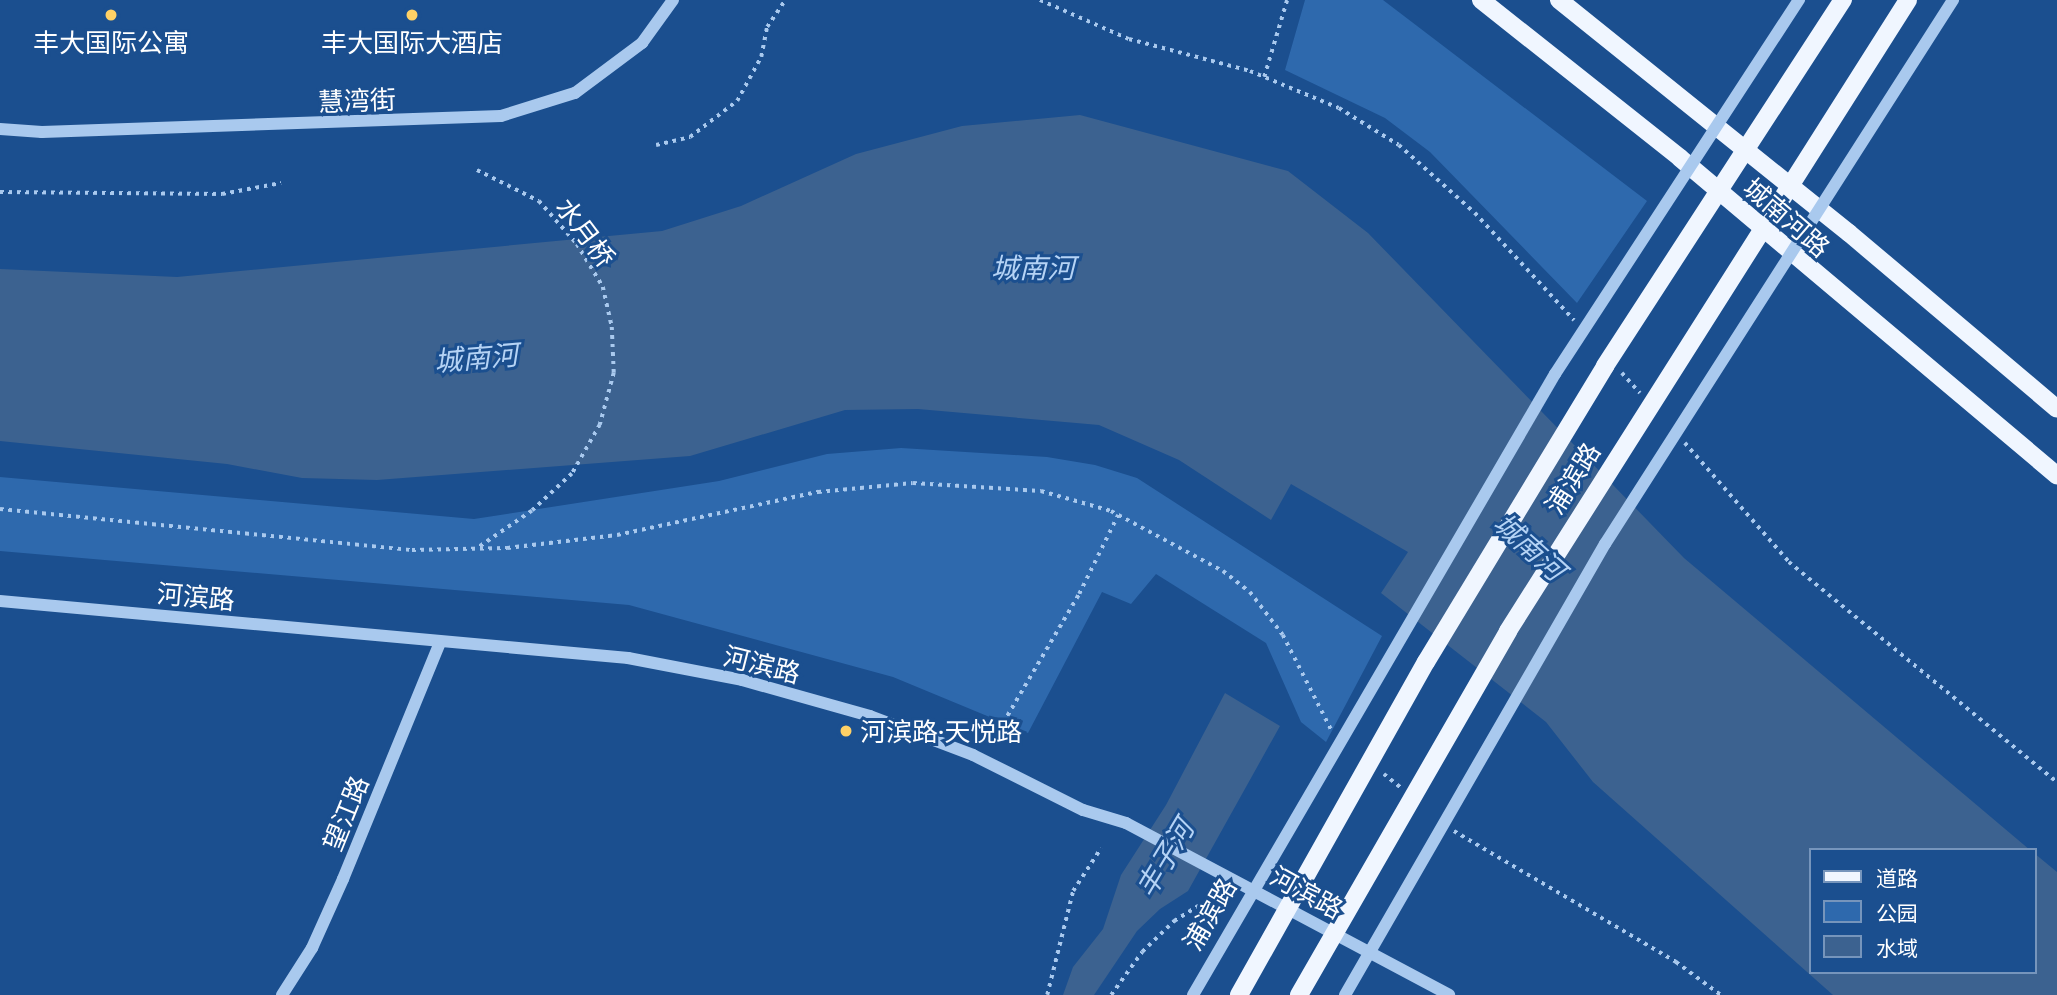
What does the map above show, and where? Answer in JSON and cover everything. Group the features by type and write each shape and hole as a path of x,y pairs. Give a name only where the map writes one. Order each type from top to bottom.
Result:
{"main road":[{"name":"城南河路","path":"1481,0 1680,158 2057,475"},
{"name":"城南河路","path":"1559,0 1849,233 2057,410"},
{"name":"浦滨路","path":"1239,995 1426,662 1584,401 1843,0"},
{"name":"浦滨路","path":"1299,995 1516,620 1908,0"}],"street":[{"name":"慧湾街","path":"0,129 56,132 501,116 575,93 642,43 673,0"},
{"name":"浦滨路","path":"1193,995 1555,374 1799,0"},
{"path":"1345,995 1605,544 1953,0"},
{"name":"河滨路","path":"0,601 628,658 742,680 870,716 973,755 1083,810 1126,823 1224,872 1449,995"},
{"name":"望江路","path":"282,995 312,948 440,642"}],"path":[{"path":"656,145 690,137 737,101 761,57 767,27 785,0"},
{"path":"1040,0 1129,39 1264,77 1339,108 1399,145 1475,213 1582,329"},
{"path":"1264,77 1287,0"},
{"name":"水月桥","path":"476,549 532,511 572,474 600,425 614,373 612,327 603,287 577,244 539,201 477,170"},
{"path":"0,192 222,194 281,183"},
{"path":"1618,368 1644,397"},
{"path":"1679,437 1788,562 2057,782"},
{"path":"0,509 412,550 476,549 617,535 818,492 913,483 1041,491 1118,515 1223,571 1250,592 1283,635 1331,730 1341,738"},
{"path":"1003,723 1079,594 1118,515"},
{"path":"1381,772 1401,788"},
{"path":"1452,830 1676,962 1721,995"},
{"path":"1047,995 1073,891 1101,848"},
{"path":"1111,995 1142,951 1174,921 1201,904"}],"green space":[{"path":"1305,0 1383,0 1647,201 1577,303 1430,152 1385,118 1285,70"},
{"path":"901,448 1047,457 1095,465 1137,478 1382,636 1326,742 1301,722 1266,643 1156,574 1131,604 1102,592 1028,733 893,677 629,605 0,551 0,477 474,519 719,481 827,454"}],"water":[{"name":"城南河","path":"1080,115 1288,171 1368,233 1684,558 2028,848 1808,848 1808,973 1593,782 1546,722 1381,593 1408,552 1291,484 1271,520 1179,460 1099,425 918,409 845,410 690,456 377,480 302,478 227,464 0,441 0,269 177,277 662,231 741,206 856,154 962,126"},
{"name":"丰子河","path":"1225,693 1280,726 1188,891 1160,909 1137,931 1094,995 1063,995 1073,967 1103,929 1121,875 1166,805"},
{"path":"2036,855 2057,872 2057,995 1833,995 1809,974 2036,974"}],"place":[{"name":"丰大国际公寓","path":"111,15"},
{"name":"丰大国际大酒店","path":"412,15"},
{"name":"河滨路·天悦路","path":"846,731"}]}
